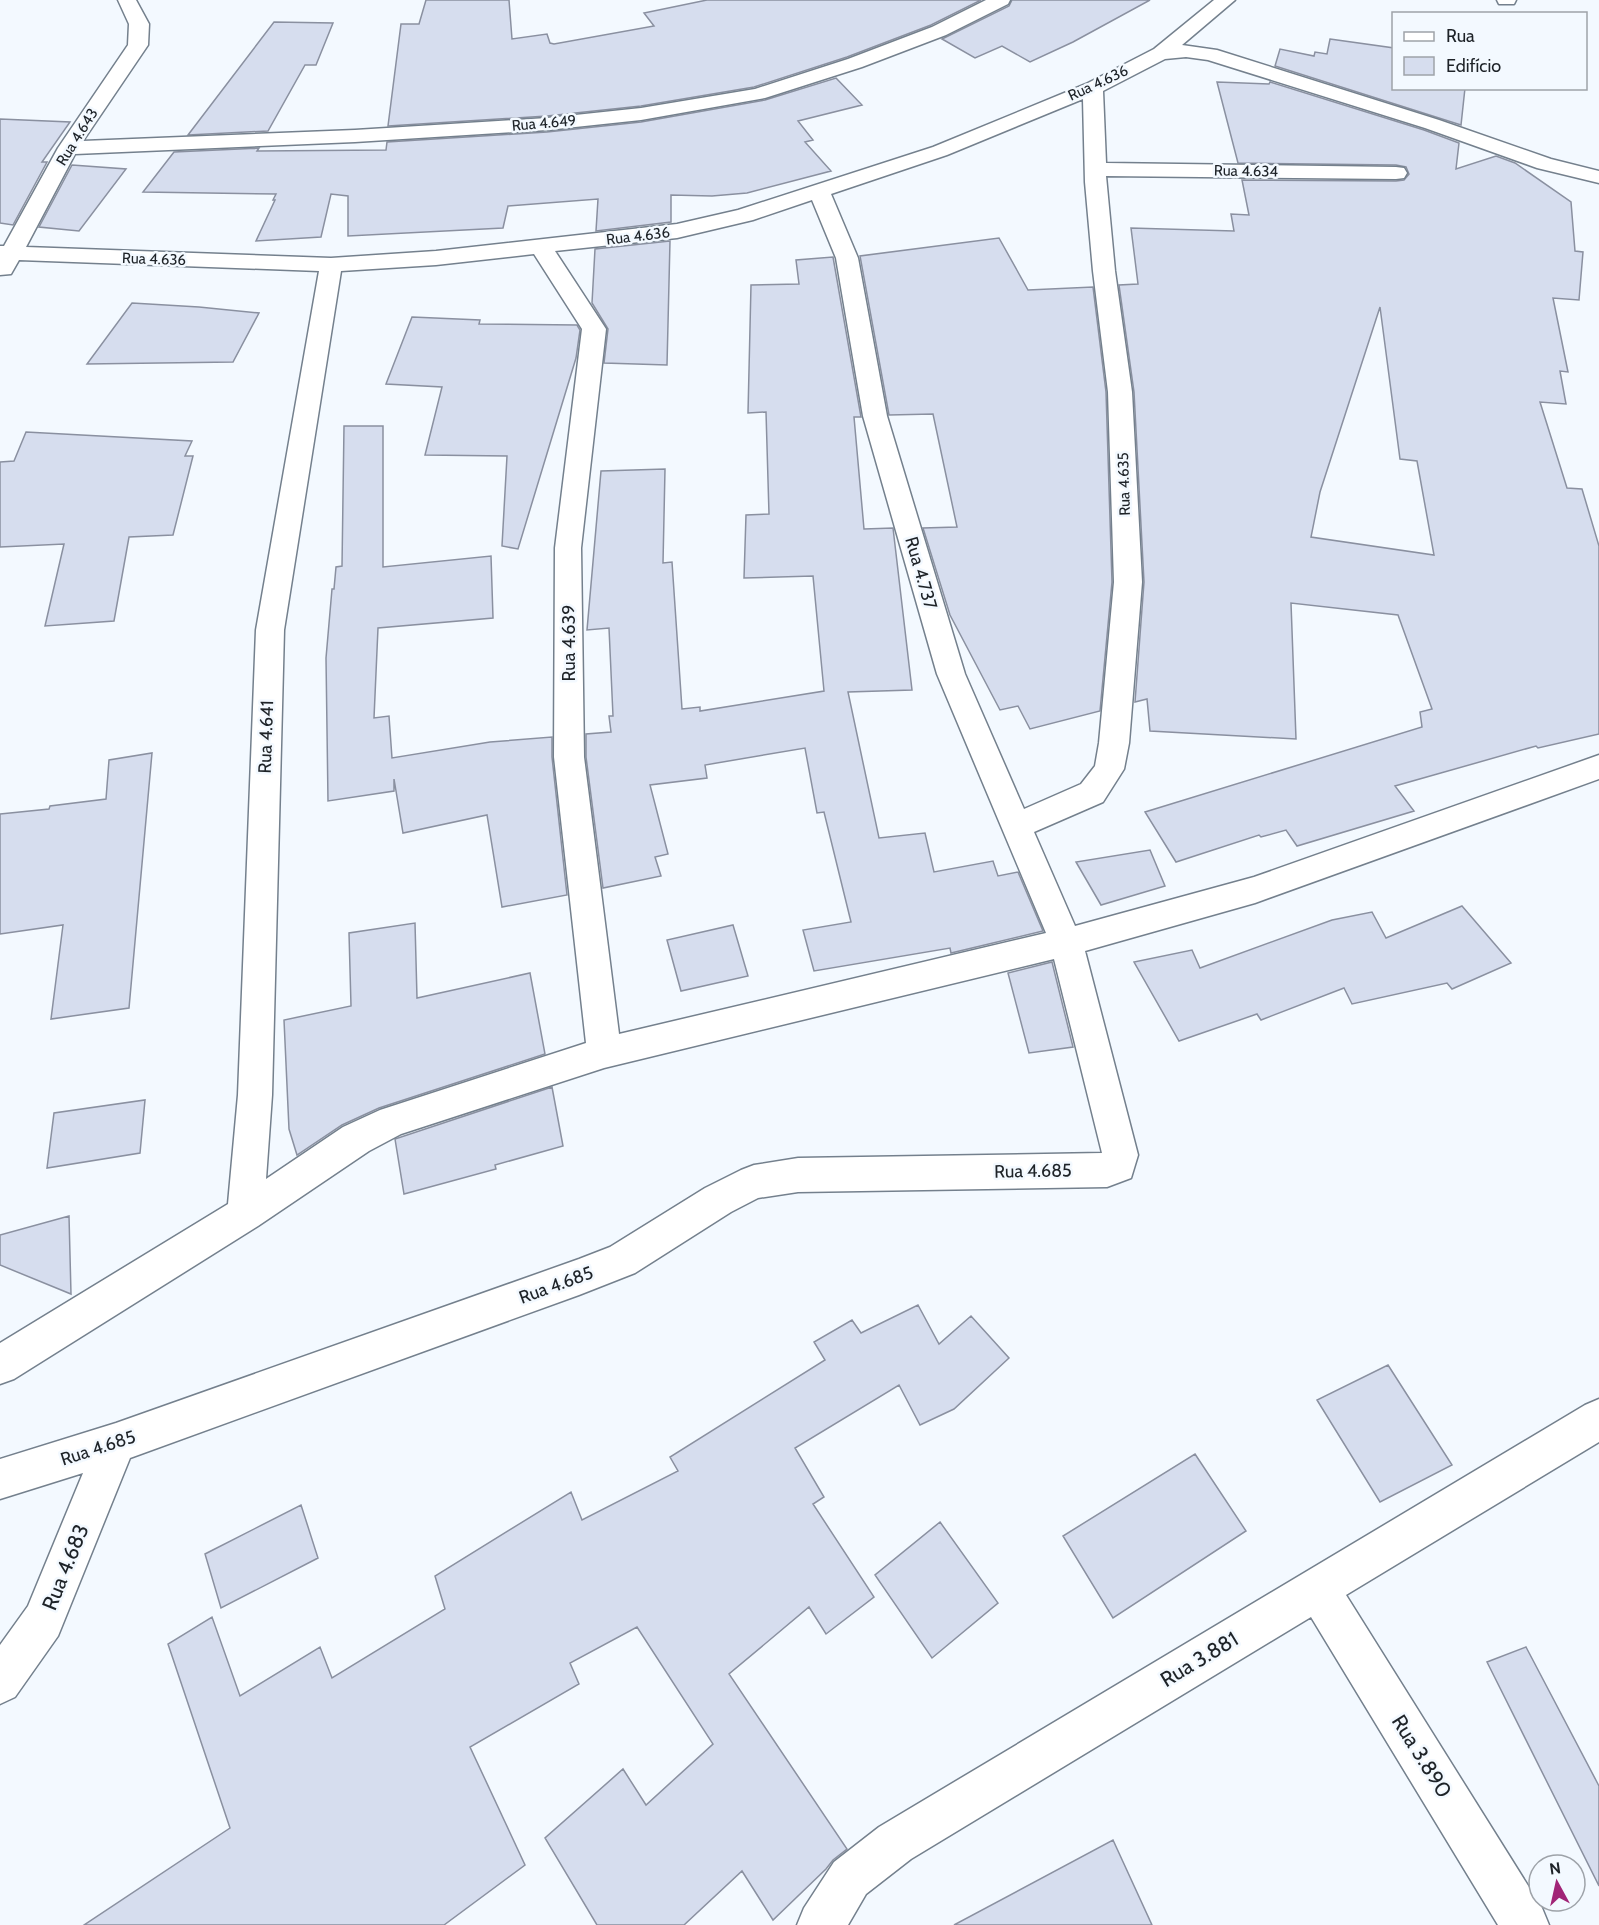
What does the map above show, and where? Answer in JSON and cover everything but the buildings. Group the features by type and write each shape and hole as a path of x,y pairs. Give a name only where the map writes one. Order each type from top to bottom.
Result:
{"street":[{"name":"Rua 4.643","path":"0,275 6,253 68,148 138,45 139,24 127,0"},
{"name":"Rua 4.649","path":"68,148 355,136 547,124 641,114 758,94 855,63 918,39 1001,0"},
{"name":"Rua 4.636","path":"6,253 331,265 542,248 677,231 745,215 940,151 1093,88 1161,52 1226,0"},
{"path":"1161,52 1186,51 1210,54 1432,124 1544,164 1599,177"},
{"name":"Rua 4.635","path":"1016,826 1092,793 1109,769 1114,743 1128,582 1120,392 1104,271 1096,169 1093,88"},
{"name":"Rua 4.634","path":"1096,169 1396,173"},
{"name":"Rua 4.737","path":"818,190 847,258 875,416 951,674 1066,942 1120,1155 1118,1166"},
{"name":"Rua 4.639","path":"542,248 594,329 568,548 569,757 604,1053"},
{"name":"Rua 4.641","path":"245,1214 255,1095 270,630 331,265"},
{"path":"0,1365 245,1214 356,1139 392,1121 604,1053 1066,942 1255,890 1599,767"},
{"name":"Rua 4.685","path":"0,1479 116,1443 622,1260 718,1200 754,1182 798,1175 1107,1170 1118,1166"},
{"name":"Rua 3.881","path":"821,1925 850,1878 895,1843 1599,1419"},
{"name":"Rua 4.683","path":"0,1682 43,1621 116,1443"},
{"name":"Rua 3.890","path":"1317,1587 1525,1925"}]}
